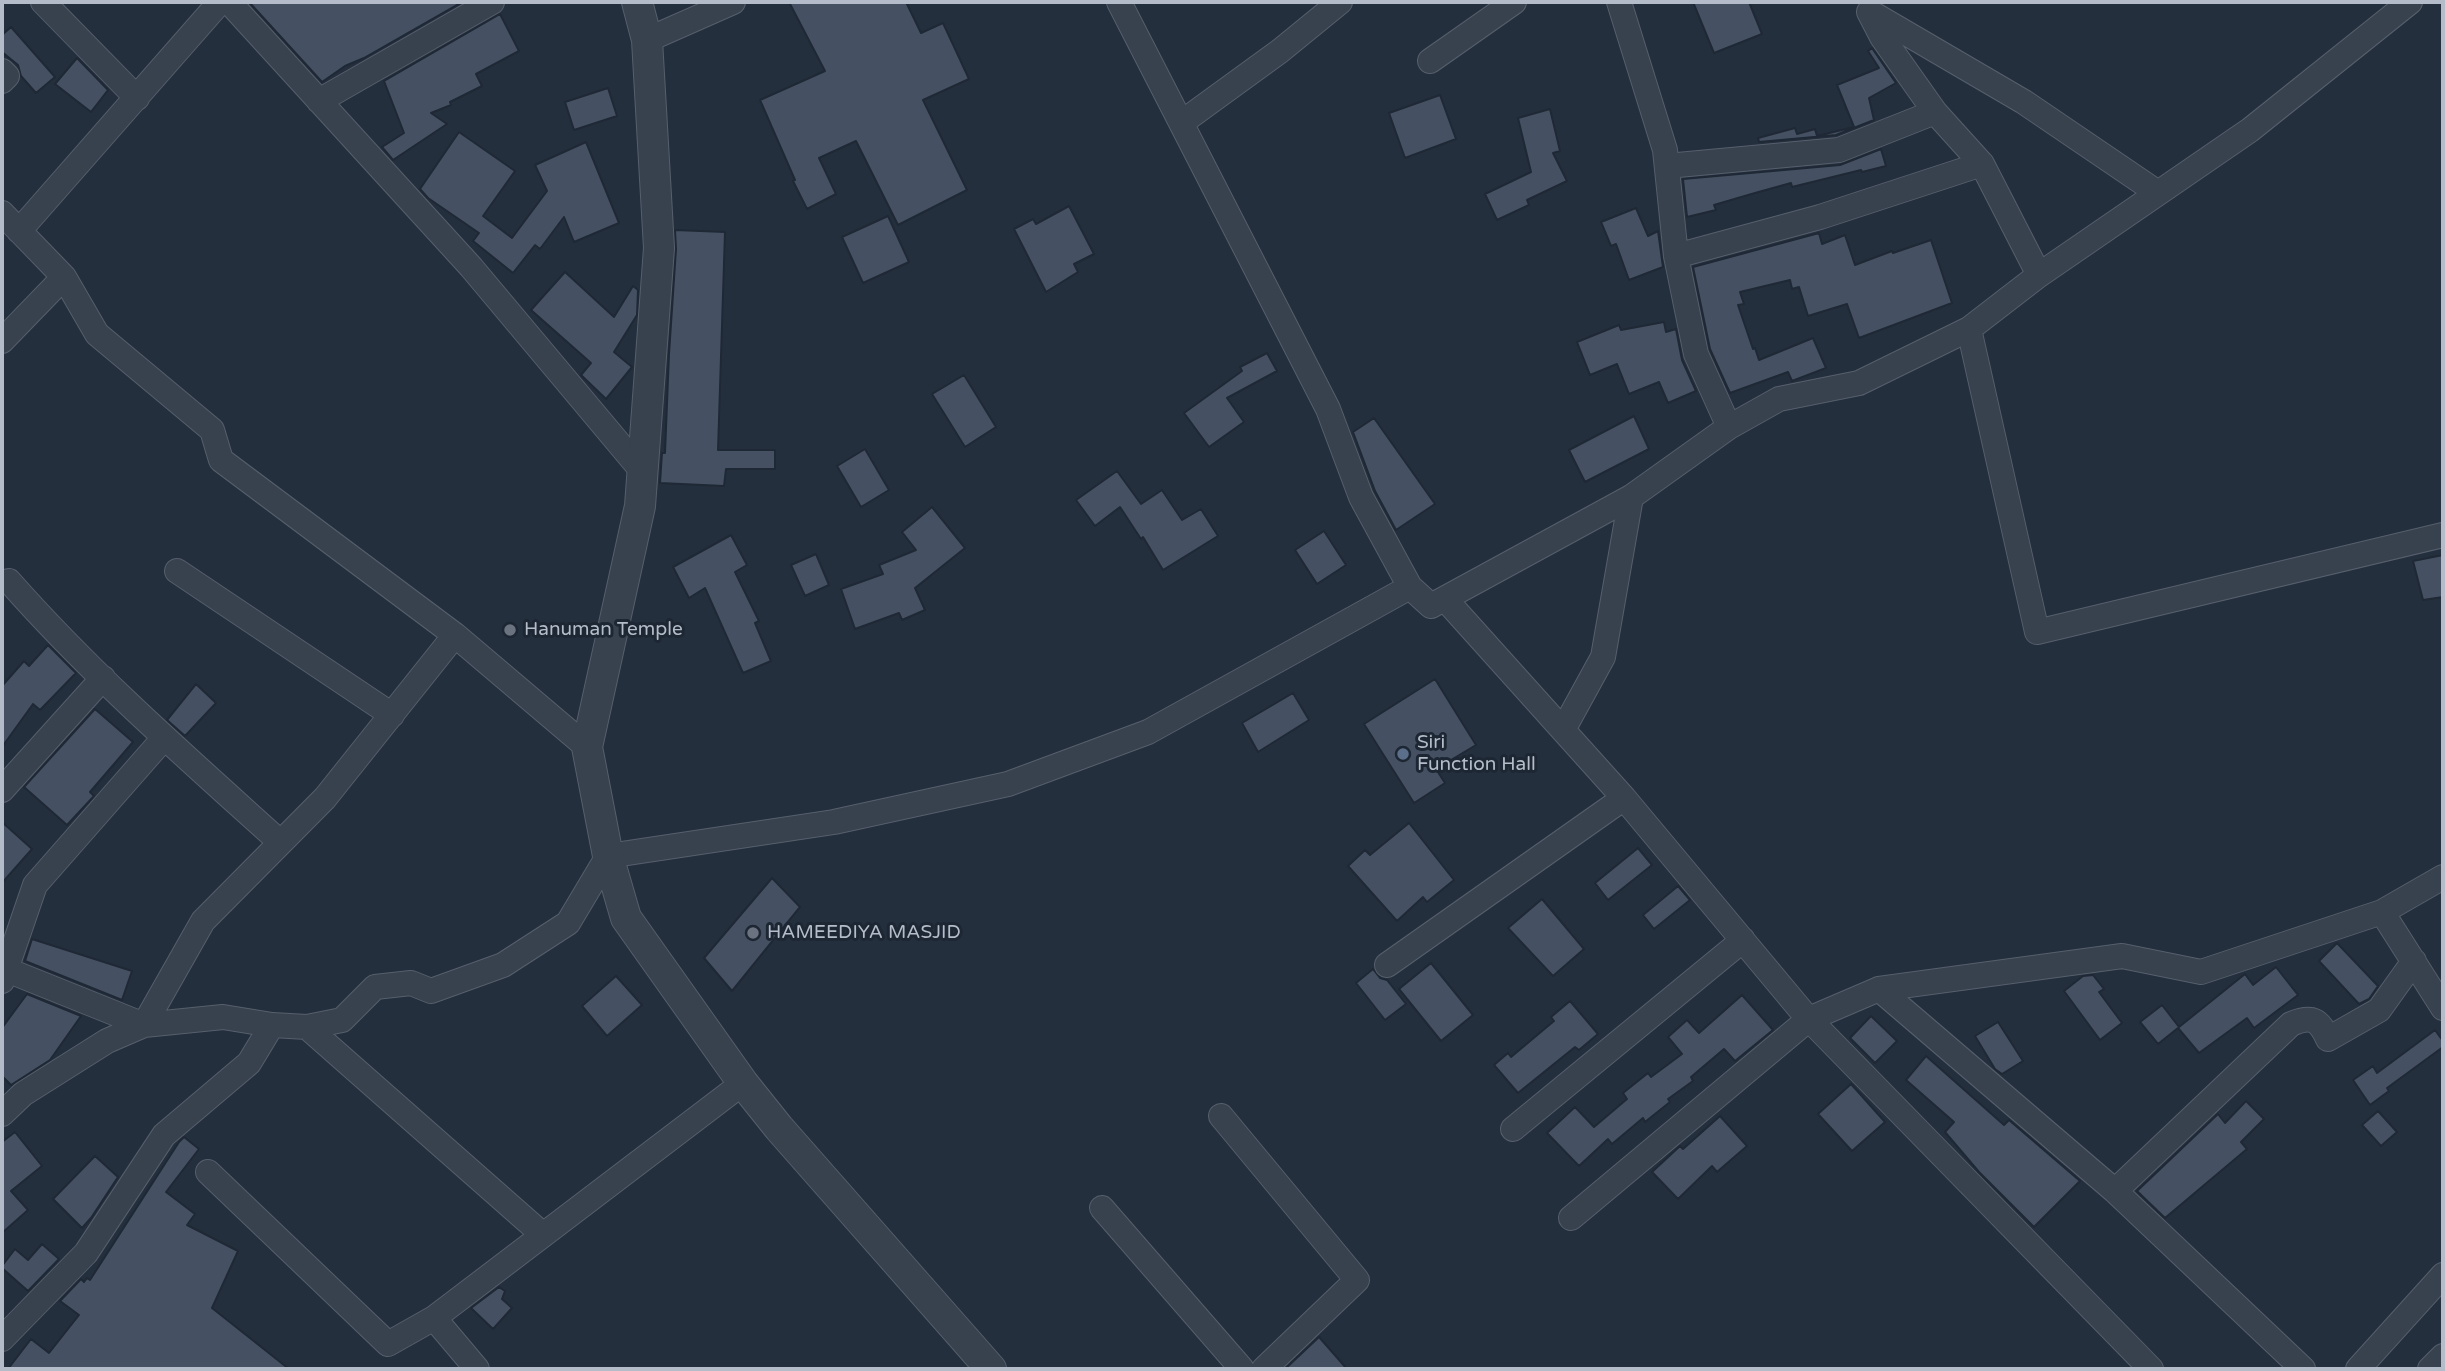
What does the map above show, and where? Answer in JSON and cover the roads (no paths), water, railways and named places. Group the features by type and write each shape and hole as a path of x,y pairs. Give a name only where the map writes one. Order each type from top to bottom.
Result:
{"street":[{"path":"43,2 137,98"},
{"path":"19,231 220,2"},
{"path":"229,2 471,267 642,471"},
{"path":"319,101 492,2"},
{"path":"637,2 647,40 659,248 640,506 587,747 608,856 626,918 743,1083 779,1128 991,1369"},
{"path":"647,40 733,2"},
{"path":"1119,2 1328,409 1361,497 1410,587 1432,606 1631,497 1729,427 1779,400 1859,383 1969,329 2039,275 2250,130 2410,2"},
{"path":"1181,123 1280,51 1340,2"},
{"path":"1430,61 1514,2"},
{"path":"1619,2 1665,150 1676,256 1696,354 1729,427"},
{"path":"1867,7 2024,102 2158,193"},
{"path":"1867,7 1882,37 1935,111 1982,164 2039,275"},
{"path":"2,71 7,76 2,81"},
{"path":"1667,166 1839,150 1935,111"},
{"path":"1676,256 1820,217 1982,164"},
{"path":"2,213 64,276 97,334 212,430 221,460 455,635 587,747"},
{"path":"2,341 64,276"},
{"path":"1969,329 2038,632 2443,535"},
{"path":"1563,730 1603,657 1631,497"},
{"path":"177,570 392,715"},
{"path":"4,581 164,738 280,842"},
{"path":"608,856 834,822 1008,785 1148,732 1410,587"},
{"path":"1446,600 1624,798 1809,1019 2151,1369"},
{"path":"144,1025 202,921 325,798 455,635"},
{"path":"2,790 103,678"},
{"path":"144,1025 4,975 36,885 164,738"},
{"path":"1387,965 1624,798"},
{"path":"2,1114 23,1094 107,1041 144,1025 223,1017 272,1025 307,1027 342,1020 375,987 411,983 431,991 503,965 568,923 608,856"},
{"path":"1571,1218 1809,1019 1879,989 2122,956 2202,972 2382,912 2443,877"},
{"path":"2382,912 2443,1009"},
{"path":"1513,1129 1743,940"},
{"path":"2115,1191 2291,1024 2299,1020 2320,1023 2328,1039 2379,1010 2414,961"},
{"path":"1879,989 2115,1191 2303,1369"},
{"path":"2,1339 86,1253 164,1135 249,1063 272,1025"},
{"path":"307,1027 542,1234"},
{"path":"208,1172 388,1344 434,1318 743,1083"},
{"path":"1221,1116 1357,1280 1264,1369"},
{"path":"1102,1208 1242,1369"},
{"path":"2358,1369 2443,1275"},
{"path":"434,1318 477,1369"},
{"path":"2430,1369 2443,1356"}],"place":[{"name":"Hanuman Temple","path":"510,630"},
{"name":"Siri Function Hall","path":"1403,754"},
{"name":"HAMEEDIYA MASJID","path":"753,933"}]}
